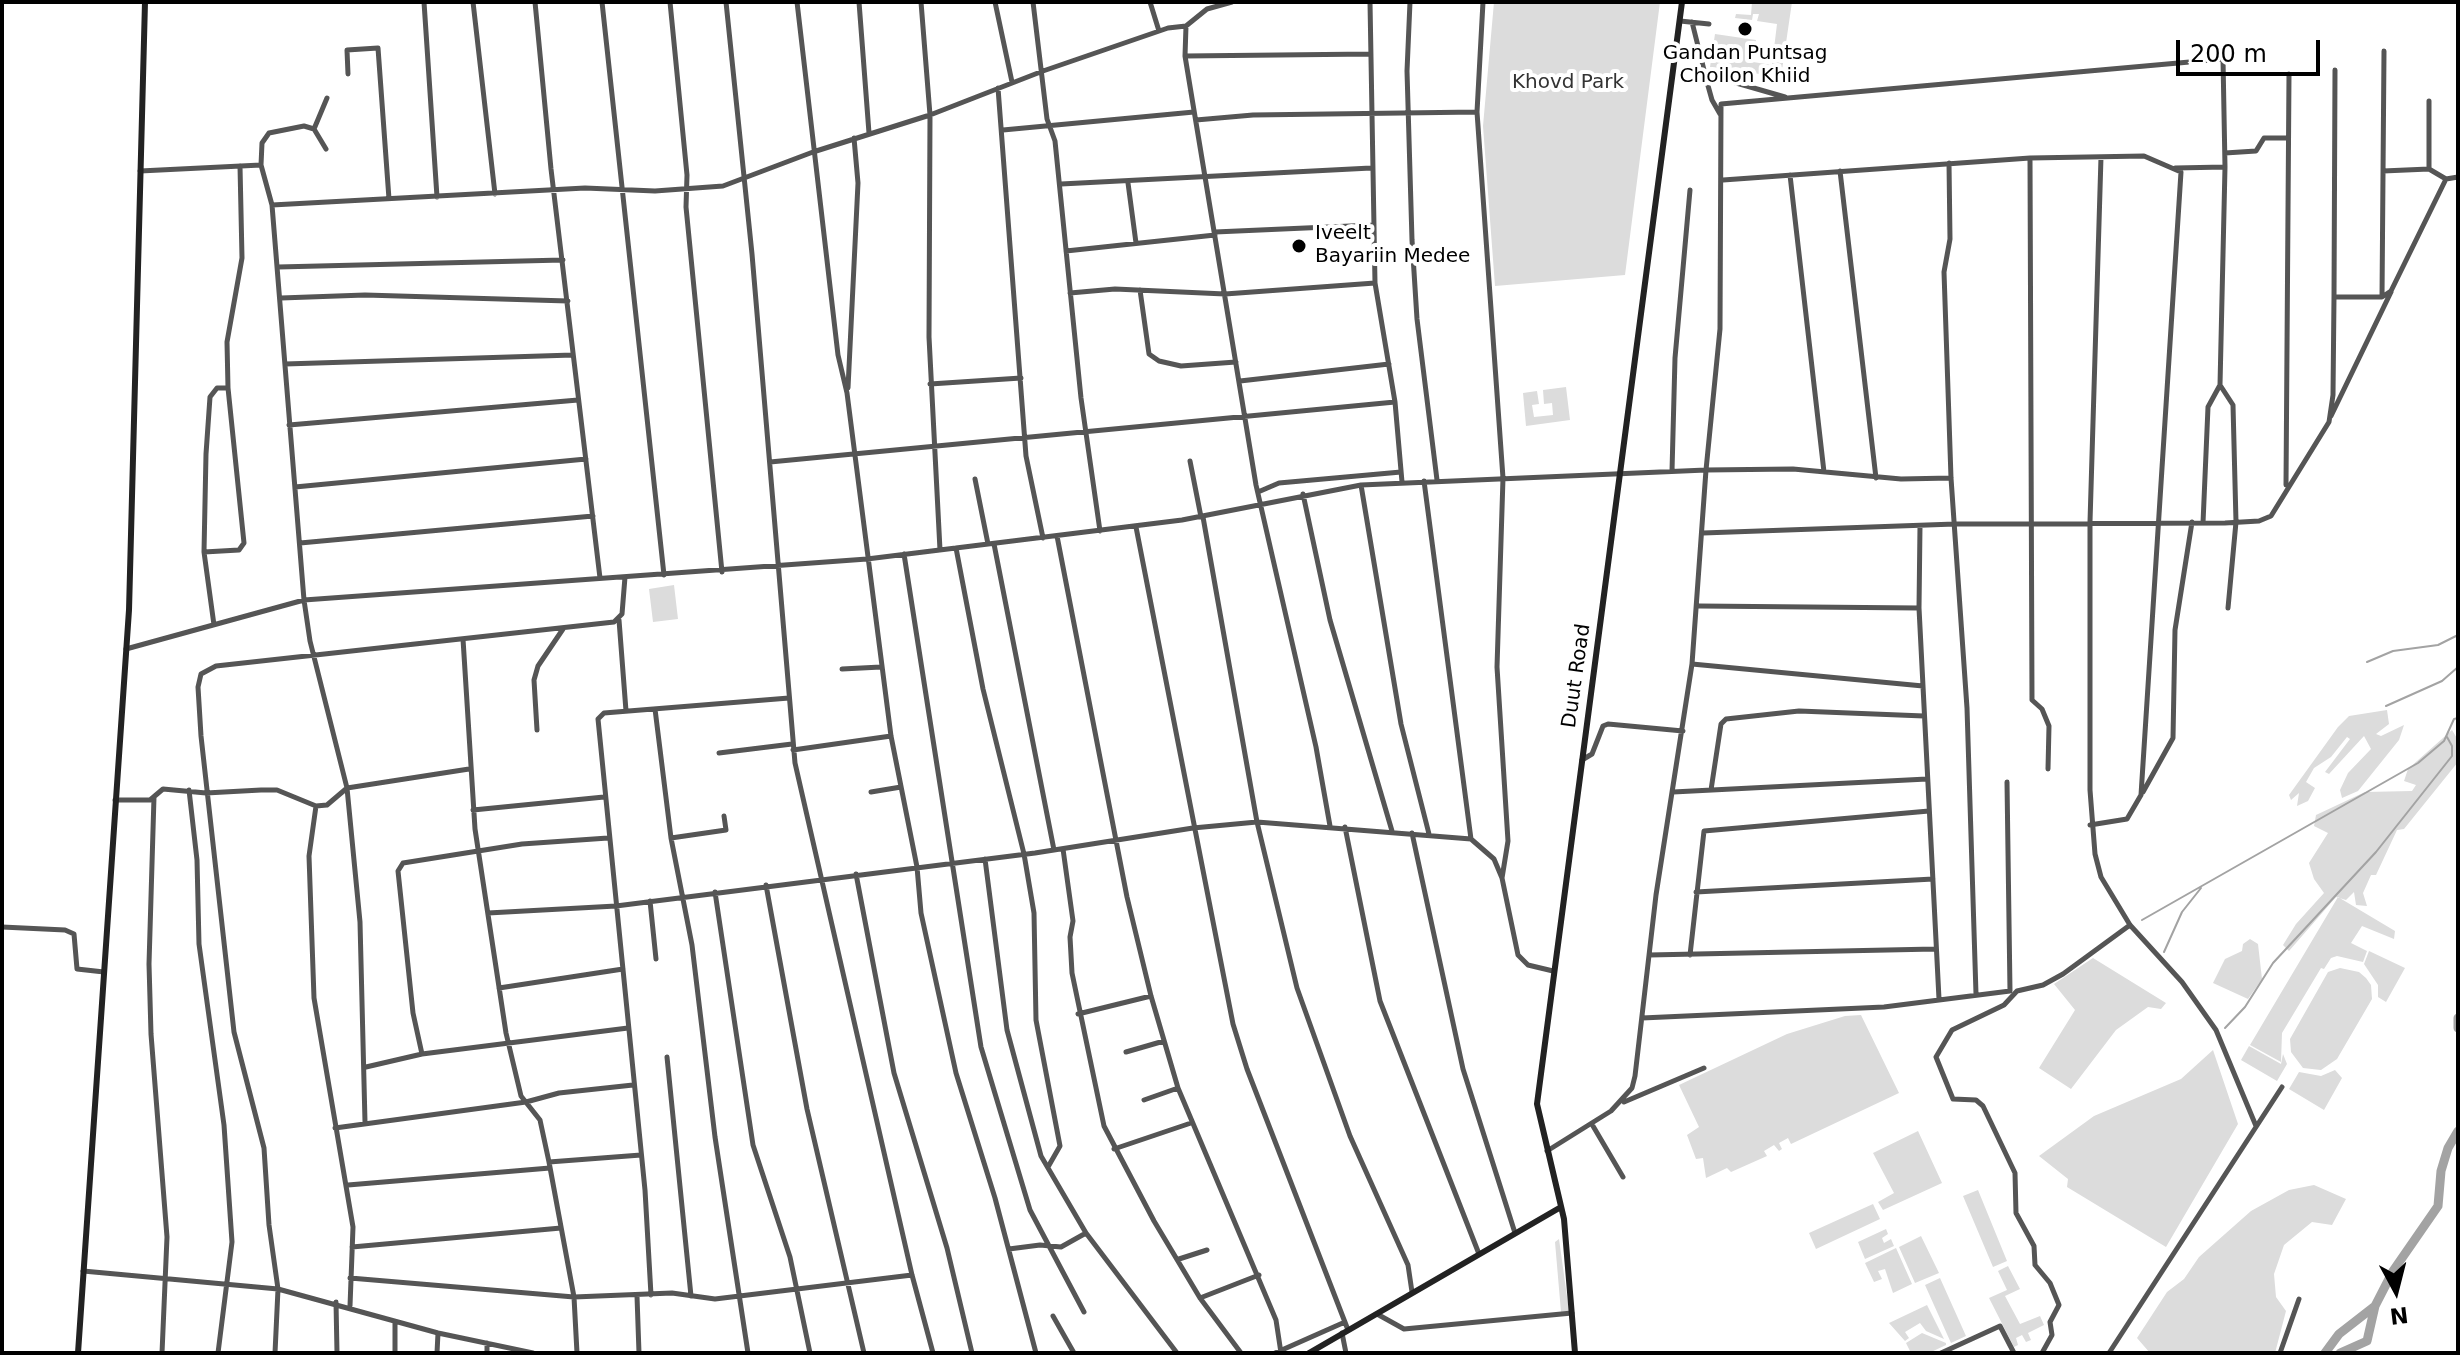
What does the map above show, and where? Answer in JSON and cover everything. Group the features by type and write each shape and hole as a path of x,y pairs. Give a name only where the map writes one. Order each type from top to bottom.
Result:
{"main road":[{"path":"78,1353 126,649 134,466 145,2"},
{"name":"Duut Road","path":"1575,1353 1561,1207 1537,1104 1682,2"},
{"path":"1309,1353 1561,1207"}],"street":[{"path":"424,2 437,197"},
{"path":"473,2 495,194"},
{"path":"535,2 600,578"},
{"path":"602,2 664,575"},
{"path":"670,2 722,572"},
{"path":"726,2 770,462 793,747 912,1275 933,1353"},
{"path":"797,2 838,355 847,393"},
{"path":"859,2 869,133"},
{"path":"921,2 930,115 930,384 940,550"},
{"path":"995,2 1012,82"},
{"path":"1033,2 1060,184 1086,432 1100,531"},
{"path":"1150,2 1159,31"},
{"path":"272,205 723,186 813,152 930,115 1043,71 1159,31 1186,26 1208,6 1232,2"},
{"path":"1370,2 1375,283 1395,402 1402,482"},
{"path":"1410,2 1409,112 1417,319 1437,480"},
{"path":"1483,2 1477,112 1503,478 1497,667 1508,841 1502,878"},
{"path":"1680,21 1709,24"},
{"path":"1692,22 1712,100 1721,115"},
{"path":"1186,26 1185,56 1258,492 1316,747 1330,826"},
{"path":"348,74 347,50 378,48 389,199"},
{"path":"2382,297 2384,51"},
{"path":"1185,56 1371,54"},
{"path":"1621,1103 1635,1076 1648,955 1699,606 1706,470 1720,329 1721,104 2223,59 2225,167 2220,385 2208,407 2203,523"},
{"path":"2329,422 2333,395 2335,70"},
{"path":"1705,74 1789,98"},
{"path":"2286,487 2289,74"},
{"path":"998,88 1024,439 1032,494 1043,538"},
{"path":"314,129 327,98"},
{"path":"2429,101 2429,169"},
{"path":"1003,130 1194,112"},
{"path":"1196,120 1477,112"},
{"path":"326,149 314,129 304,126 269,133 262,143 261,165 272,205 304,600 310,641 316,655 347,788 360,922 365,1122"},
{"path":"854,138 858,183 847,393 852,454 891,736 917,867 921,913 940,1009 1036,1353"},
{"path":"2225,153 2256,151 2264,138 2288,138"},
{"path":"1723,180 2030,158 2144,156 2175,168 2225,167"},
{"path":"2101,157 2090,522 2090,825 2101,877 2130,925 2182,982 2216,1030 2256,1126"},
{"path":"2030,158 2032,700 2042,709 2049,726 2048,769"},
{"path":"1949,163 1950,239 1944,272 1951,478 1967,708 1976,994"},
{"path":"140,171 261,165"},
{"path":"204,552 243,548 228,388 227,342 242,258 240,166"},
{"path":"1060,184 1128,183 1371,168"},
{"path":"2141,795 2156,521 2183,179 2175,168"},
{"path":"2383,171 2429,169 2446,179 2458,177"},
{"path":"1840,171 1876,478"},
{"path":"1790,175 1824,472"},
{"path":"1703,533 1955,524 2203,523 2259,521 2271,516 2286,487 2329,422 2446,179"},
{"path":"1128,183 1136,243"},
{"path":"1672,471 1675,358 1690,190"},
{"path":"1066,251 1215,233 1373,225"},
{"path":"278,267 563,260"},
{"path":"1070,293 1140,290 1225,294 1375,283"},
{"path":"1140,290 1149,354 1159,361 1181,366 1236,362"},
{"path":"2334,297 2382,297 2391,291"},
{"path":"281,298 365,295 568,301"},
{"path":"285,364 417,357 573,355"},
{"path":"1240,381 1389,364"},
{"path":"930,384 1021,378"},
{"path":"2220,385 2233,405 2236,522 2228,608"},
{"path":"214,625 204,552 210,397 217,388 228,388"},
{"path":"289,425 578,400"},
{"path":"770,462 932,449 1395,402"},
{"path":"295,487 586,459"},
{"path":"1190,461 1257,822 1293,974 1322,1066 1408,1265 1412,1292"},
{"path":"126,649 304,600 779,568 867,559 1136,527 1361,485 1706,470 1824,472 1876,478 1951,478"},
{"path":"1258,492 1279,483 1401,472"},
{"path":"975,479 1054,850"},
{"path":"1424,481 1471,839"},
{"path":"1361,485 1401,724 1429,834"},
{"path":"1303,494 1330,620 1392,831"},
{"path":"299,543 593,516"},
{"path":"2090,825 2127,819 2173,738 2175,630 2192,522"},
{"path":"1920,526 1919,608 1939,999"},
{"path":"1136,527 1193,828 1240,1048 1345,1322 1346,1353"},
{"path":"1057,536 1117,841 1151,996 1178,1088 1259,1275 1276,1320 1279,1352 1345,1322"},
{"path":"956,548 983,689 1024,854 1034,913 1036,1020 1060,1146 1048,1167"},
{"path":"904,554 981,1047 1030,1210 1052,1246 1084,1312"},
{"path":"625,577 619,620 626,711"},
{"path":"1699,606 1919,608"},
{"path":"275,1353 278,1289 269,1225 264,1148 234,1032 206,793 198,687 201,674 216,666 619,620"},
{"path":"537,730 534,680 538,666 563,628"},
{"path":"463,639 469,769 477,850 499,988 521,1096 540,1120 550,1165 574,1297 577,1353"},
{"path":"1692,664 1923,686"},
{"path":"842,669 881,667"},
{"path":"651,1295 641,1155 598,719 604,713 789,698"},
{"path":"655,709 671,838 683,897 748,1353"},
{"path":"1711,790 1721,724 1726,719 1799,711 1924,716"},
{"path":"1582,760 1592,754 1603,726 1608,724 1683,731"},
{"path":"719,753 891,736"},
{"path":"115,800 138,802 154,797 163,789 206,793 277,790 316,806 337,800 347,788 469,769"},
{"path":"1673,792 1927,779"},
{"path":"2007,782 2014,991 2004,1005 1952,1030 1935,1062 1953,1099 1976,1100 1983,1106 2015,1173 2016,1213 2034,1246 2035,1265 2050,1283 2059,1305 2050,1322 2052,1335 2042,1353"},
{"path":"871,792 901,787"},
{"path":"189,790 197,871 199,944 224,1125 232,1242 224,1283 218,1353"},
{"path":"154,797 149,964 167,1237 162,1353"},
{"path":"473,810 604,797"},
{"path":"316,806 309,856 313,987 335,1128 348,1185 352,1247 350,1306"},
{"path":"1690,955 1704,831 1929,811"},
{"path":"671,838 726,830 724,816"},
{"path":"488,913 616,906 1257,822 1471,839 1494,859 1502,878 1518,955 1528,965 1553,971"},
{"path":"1345,827 1380,1001 1479,1254"},
{"path":"1412,833 1463,1069 1515,1233"},
{"path":"422,1054 413,1013 398,871 403,863 477,850 608,838"},
{"path":"1063,849 1073,921 1071,961 1078,1014 1094,1090 1114,1149 1200,1298 1241,1353"},
{"path":"985,859 1007,1030 1031,1122 1048,1167 1086,1233 1177,1353"},
{"path":"856,874 894,1073 943,1233 972,1353"},
{"path":"1696,892 1933,879"},
{"path":"766,885 807,1109 850,1282 864,1353"},
{"path":"715,892 753,1145 790,1257 810,1353"},
{"path":"650,901 656,959"},
{"path":"1642,1018 1859,1009 2014,991 2043,985 2063,974 2130,925"},
{"path":"2,927 65,930 74,934 77,969 104,972"},
{"path":"1648,955 1935,949"},
{"path":"499,988 623,969"},
{"path":"1078,1014 1151,996"},
{"path":"366,1067 422,1054 628,1028"},
{"path":"1126,1052 1164,1041"},
{"path":"667,1057 691,1296"},
{"path":"1547,1151 1593,1126 1621,1103 1704,1068"},
{"path":"335,1128 526,1102 559,1093 633,1085"},
{"path":"2109,1353 2282,1087"},
{"path":"1144,1100 1178,1088"},
{"path":"1114,1149 1191,1123"},
{"path":"1593,1126 1623,1177"},
{"path":"348,1185 641,1155"},
{"path":"352,1247 561,1228"},
{"path":"1009,1249 1061,1247 1086,1233"},
{"path":"1179,1259 1207,1250"},
{"path":"83,1271 278,1289 336,1302 438,1333 533,1353"},
{"path":"350,1278 574,1297 651,1295 715,1299 912,1275"},
{"path":"1200,1298 1259,1275"},
{"path":"637,1296 639,1353"},
{"path":"2280,1353 2293,1308 2299,1299"},
{"path":"336,1302 337,1353"},
{"path":"1377,1314 1404,1329 1572,1313"},
{"path":"1053,1316 1074,1353"},
{"path":"395,1321 395,1353"},
{"path":"1941,1353 2000,1326 2014,1353"},
{"path":"437,1353 438,1333"},
{"path":"487,1343 487,1353"}],"green space":[{"name":"Khovd Park","path":"1494,2 1660,2 1625,275 1495,286 1483,126"},
{"path":"1752,2 1792,2 1781,77 1710,67 1715,34 1756,40 1753,62 1772,65 1777,24 1757,21 1759,14 1753,14 1752,20 1735,18 1736,14 1751,15"},
{"path":"1566,387 1570,420 1526,426 1523,393 1537,391 1539,404 1532,405 1534,417 1553,415 1552,403 1544,404 1543,390"},
{"path":"674,585 678,619 653,622 649,589"},
{"path":"2387,710 2389,724 2376,734 2381,736 2404,725 2399,740 2358,791 2342,798 2340,790 2348,773 2371,749 2364,736 2329,774 2325,772 2350,739 2347,737 2331,757 2314,768 2306,782 2315,788 2308,801 2297,806 2299,793 2291,800 2289,795 2349,716"},
{"path":"2452,730 2458,740 2458,762 2404,829 2397,830 2376,875 2371,875 2363,893 2367,906 2356,905 2354,892 2346,900 2336,897 2289,951 2283,945 2296,924 2324,893 2314,879 2309,863 2328,833 2314,826 2316,815 2365,792 2412,791 2416,785 2404,781 2408,769"},
{"path":"2338,897 2395,931 2394,939 2362,926 2351,943 2367,951 2363,962 2337,956 2331,958 2324,969 2321,968 2282,1033 2281,1062 2250,1045"},
{"path":"2250,939 2258,944 2262,979 2248,999 2213,983 2225,959 2242,951 2243,944"},
{"path":"2369,951 2405,968 2386,1002 2378,997 2378,985 2364,964"},
{"path":"2093,958 2166,1003 2161,1009 2148,1007 2116,1030 2071,1089 2039,1068 2075,1010 2054,984"},
{"path":"2340,968 2359,972 2366,978 2371,985 2372,999 2337,1059 2321,1070 2303,1068 2291,1052 2290,1039 2328,972"},
{"path":"1861,1015 1899,1093 1791,1144 1788,1138 1779,1143 1782,1149 1779,1151 1774,1145 1764,1151 1767,1156 1731,1172 1727,1168 1706,1178 1703,1158 1696,1159 1687,1135 1699,1127 1679,1085 1787,1034 1845,1016"},
{"path":"2249,1046 2281,1064 2283,1054 2287,1064 2277,1081 2241,1060"},
{"path":"2213,1050 2238,1124 2166,1247 2067,1187 2068,1179 2039,1156 2094,1116 2181,1079"},
{"path":"2335,1070 2342,1078 2324,1110 2289,1089 2299,1072 2321,1076"},
{"path":"1918,1131 1942,1183 1883,1210 1878,1202 1894,1193 1873,1153"},
{"path":"2314,1185 2346,1199 2332,1225 2312,1222 2284,1245 2274,1274 2276,1297 2286,1311 2275,1353 2150,1353 2137,1338 2167,1292 2184,1279 2199,1257 2251,1211 2289,1190"},
{"path":"1978,1190 2007,1261 1993,1267 1963,1196"},
{"path":"1873,1204 1880,1219 1816,1249 1809,1233"},
{"path":"1886,1229 1888,1234 1882,1238 1884,1243 1891,1239 1894,1246 1865,1259 1858,1242"},
{"path":"1921,1236 1939,1273 1915,1283 1899,1247"},
{"path":"1559,1239 1569,1311 1561,1312 1555,1242"},
{"path":"1896,1248 1912,1284 1893,1293 1885,1269 1878,1271 1882,1279 1874,1282 1865,1263"},
{"path":"2008,1266 2020,1289 2005,1296 2020,1324 2040,1316 2044,1325 2028,1333 2031,1340 2026,1342 2022,1335 2016,1338 2018,1345 2014,1347 1989,1298 2007,1290 1998,1271"},
{"path":"1940,1278 1966,1336 1951,1343 1925,1285"},
{"path":"1927,1305 1944,1339 1926,1331 1920,1323 1905,1332 1909,1338 1905,1341 1889,1323"},
{"path":"1922,1333 1946,1345 1929,1353 1911,1353 1906,1343"}],"waterway":[{"path":"2367,662 2393,651 2438,645 2458,635"},
{"path":"2386,706 2442,681 2458,667"},
{"path":"2142,920 2418,763 2444,741 2454,719 2458,718"},
{"path":"2225,1028 2245,1007 2273,963 2376,852 2452,756 2452,746 2447,737"},
{"path":"2164,952 2182,912 2201,888"},
{"path":"2458,1018 2458,1028"},
{"path":"2325,1353 2339,1334 2375,1306 2393,1271 2438,1206 2441,1171 2448,1148 2458,1131"},
{"path":"2340,1353 2367,1341 2375,1306"}],"place":[{"name":"Gandan Puntsag Choilon Khiid","path":"1745,29"},
{"name":"Iveelt Bayariin Medee","path":"1299,246"}]}
